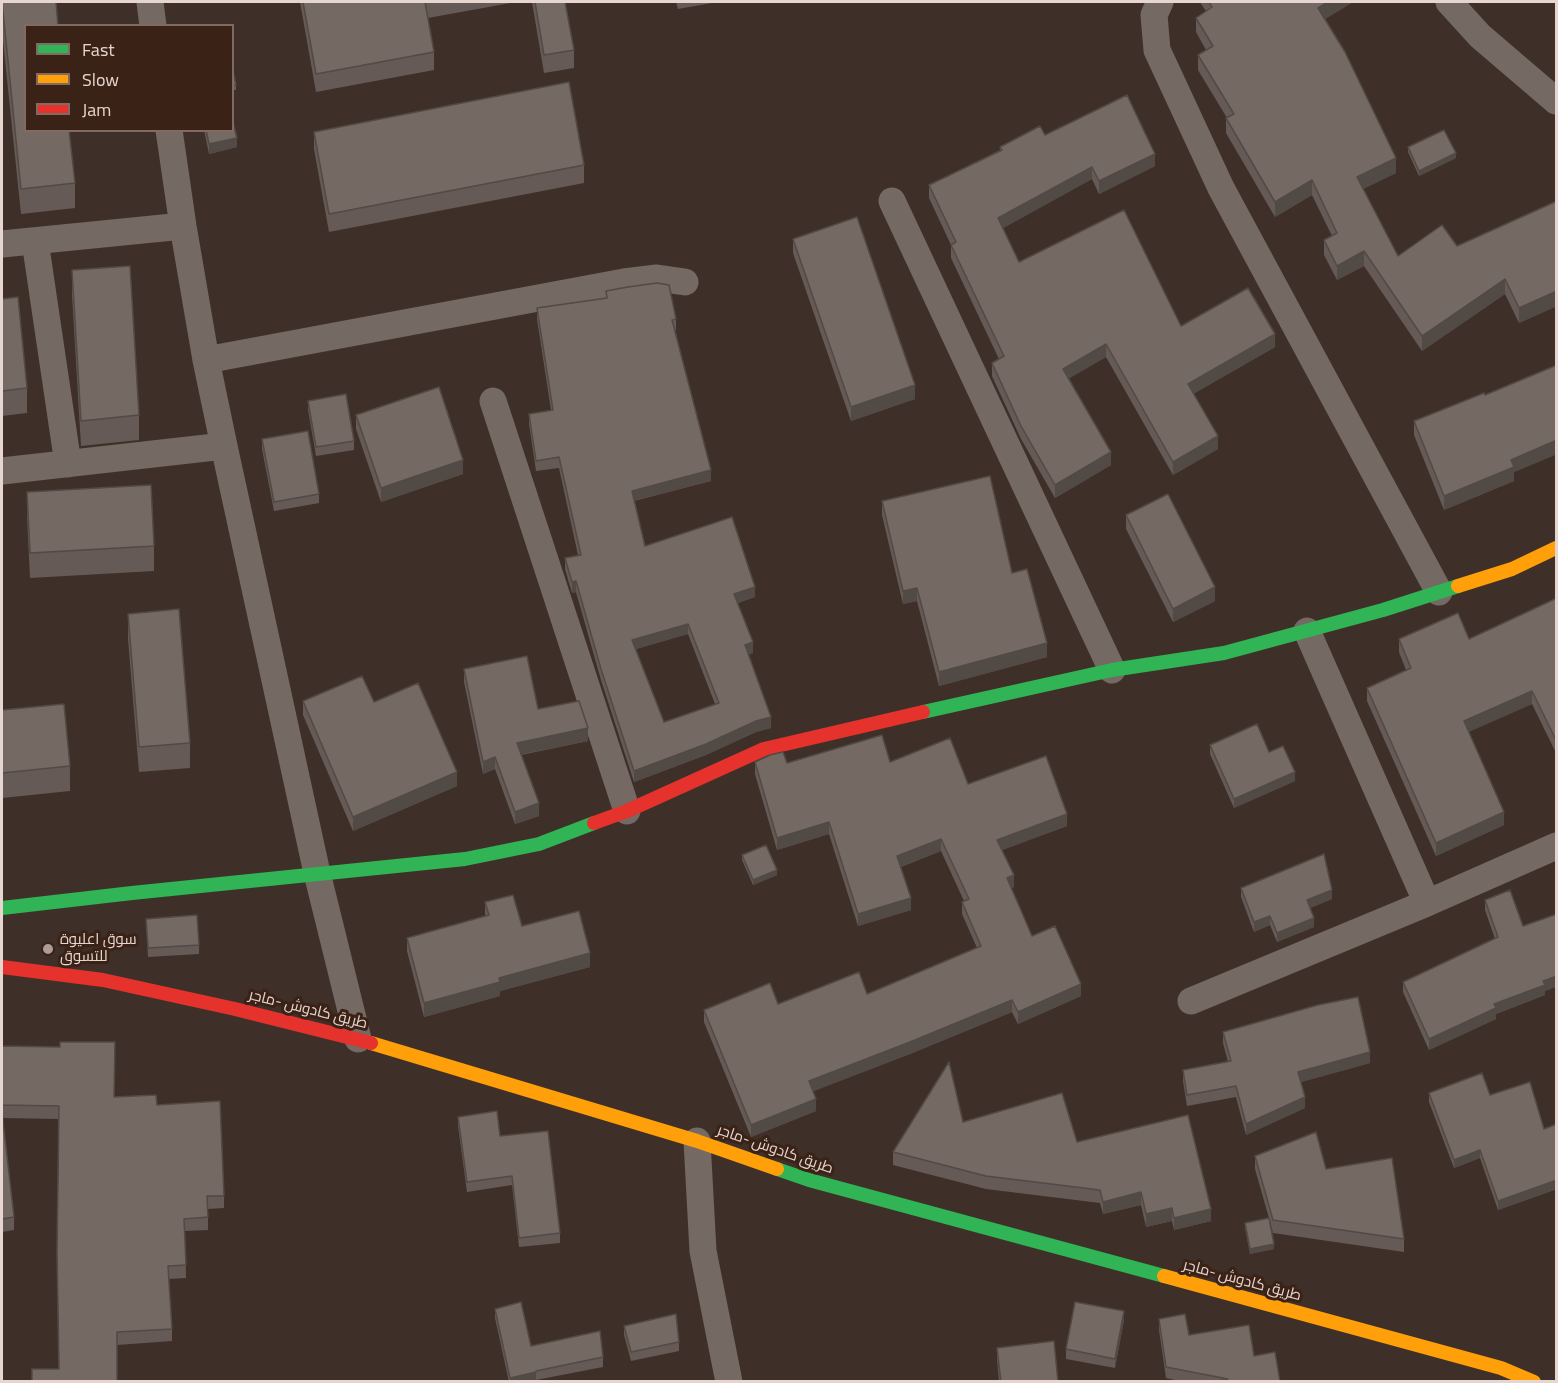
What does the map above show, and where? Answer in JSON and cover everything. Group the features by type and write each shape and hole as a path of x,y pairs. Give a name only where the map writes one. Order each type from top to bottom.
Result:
{"main road":[{"path":"2,909 317,873 465,859 539,844 627,811 764,749 1112,670 1224,653 1383,610 1512,568 1557,548"},
{"name":"طريق كادوش -ماجر","path":"2,967 103,980 358,1039 697,1141 810,1180 1501,1368 1534,1382"}],"street":[{"path":"150,2 153,24"},
{"path":"1160,2 1154,15 1157,50 1221,188 1439,592"},
{"path":"1449,2 1480,36 1557,101"},
{"path":"169,132 206,360 317,873 358,1039"},
{"path":"892,201 1112,670"},
{"path":"2,242 35,241 183,226"},
{"path":"35,241 68,464"},
{"path":"206,360 624,282 657,278 685,282"},
{"path":"493,401 627,811"},
{"path":"2,471 224,446"},
{"path":"1307,631 1427,903"},
{"path":"1191,1001 1557,846"},
{"path":"697,1141 703,1251 729,1382"}],"building":[{"path":"2,2 56,2 58,24 24,24 24,132 69,132 75,183 21,189"},
{"path":"303,2 425,2 434,52 316,74"},
{"path":"535,2 565,2 574,50 544,55"},
{"path":"1209,2 1328,2 1318,8 1345,52 1396,158 1357,177 1398,256 1442,225 1457,246 1557,201 1557,291 1519,308 1505,279 1422,336 1364,251 1337,266 1324,240 1337,233 1312,180 1275,202 1226,118 1234,114 1198,55 1213,46 1196,18 1212,7"},
{"path":"569,82 584,165 329,214 314,132"},
{"path":"1127,95 1155,154 1099,181 1092,167 998,218 1019,262 1124,210 1181,326 1248,288 1275,334 1188,384 1218,436 1173,462 1106,344 1063,369 1111,452 1055,485 1021,426 992,363 1004,356 951,245 956,242 929,185 1002,150 1000,147 1040,126 1045,135"},
{"path":"234,127 237,138 209,144 206,132 234,132"},
{"path":"1444,130 1456,153 1419,171 1408,147"},
{"path":"857,217 915,385 851,407 793,239"},
{"path":"130,266 139,415 81,421 72,270"},
{"path":"657,283 669,285 676,319 672,320 711,470 632,491 645,546 732,517 755,587 734,594 753,642 745,645 771,717 634,771 576,581 572,582 565,558 581,555 559,457 536,461 529,414 553,410 537,308 607,298 606,291","holes":["688,624 719,703 664,722 632,640"]},
{"path":"18,297 27,388 2,391 2,299"},
{"path":"1557,365 1557,440 1511,460 1514,467 1444,496 1414,421"},
{"path":"439,387 463,460 381,488 356,415"},
{"path":"346,394 354,441 316,447 308,401"},
{"path":"308,431 319,494 274,502 262,439"},
{"path":"990,476 1012,573 1027,569 1047,643 939,672 917,588 903,591 882,501"},
{"path":"151,485 154,546 30,553 27,492"},
{"path":"1168,494 1215,587 1173,609 1126,515"},
{"path":"1557,598 1557,742 1532,691 1464,721 1504,812 1436,843 1367,688 1411,668 1399,639 1458,613 1469,639"},
{"path":"179,609 190,743 139,747 128,614"},
{"path":"527,656 538,709 579,701 588,728 517,743 539,803 515,812 495,757 483,762 464,669"},
{"path":"362,676 374,702 418,683 457,772 353,817 303,701"},
{"path":"64,704 70,766 2,773 2,710"},
{"path":"1257,724 1269,752 1283,746 1295,772 1234,799 1210,745"},
{"path":"882,735 890,762 950,738 968,784 1046,756 1067,814 997,840 1014,875 1007,878 1032,936 1055,926 1081,984 1018,1012 1012,1000 809,1081 816,1099 751,1125 704,1010 770,983 778,1004 859,972 867,994 981,946 962,902 969,899 941,839 897,856 911,898 858,914 829,822 777,838 755,762 783,752 787,763"},
{"path":"766,845 777,870 753,880 742,855"},
{"path":"1324,854 1332,890 1307,900 1314,918 1277,933 1270,916 1254,922 1241,888"},
{"path":"1510,890 1523,926 1557,914 1557,976 1543,981 1545,985 1494,1004 1496,1008 1429,1039 1403,982 1498,937 1485,900"},
{"path":"513,895 522,926 579,911 590,953 499,978 500,982 424,1003 407,938 489,915 485,902"},
{"path":"197,915 199,945 148,948 146,919"},
{"path":"1358,997 1370,1052 1298,1072 1305,1097 1246,1124 1236,1086 1187,1095 1183,1070 1231,1061 1223,1032 1318,1005"},
{"path":"60,1042 115,1042 114,1097 156,1095 157,1105 220,1101 224,1196 207,1196 208,1217 184,1219 186,1265 168,1266 172,1329 117,1332 117,1382 32,1382 32,1369 59,1369 57,1251 59,1106 2,1105 2,1046 60,1047"},
{"path":"949,1062 963,1122 1062,1093 1077,1142 1188,1115 1211,1209 1174,1218 1172,1208 1146,1214 1141,1192 1103,1202 1100,1190 986,1176 893,1152"},
{"path":"1482,1073 1490,1095 1530,1082 1544,1129 1557,1124 1557,1180 1498,1201 1480,1150 1454,1160 1429,1093"},
{"path":"497,1111 500,1136 548,1131 560,1233 519,1238 512,1176 467,1182 458,1117"},
{"path":"2,1112 14,1217 2,1219"},
{"path":"1316,1132 1326,1169 1392,1158 1404,1239 1273,1220 1255,1156"},
{"path":"1269,1218 1274,1244 1250,1249 1245,1223"},
{"path":"521,1302 531,1346 600,1331 603,1357 510,1378 495,1309"},
{"path":"1075,1302 1124,1311 1115,1359 1066,1349"},
{"path":"676,1314 679,1342 631,1352 624,1326"},
{"path":"1185,1314 1189,1335 1249,1325 1254,1356 1275,1352 1280,1382 1214,1382 1228,1379 1166,1367 1159,1319"},
{"path":"1054,1341 1058,1382 1001,1382 997,1348"}],"traffic: fast":[{"path":"923,712 1112,670 1224,653 1383,610 1458,586"},
{"path":"2,908 465,859 539,844 594,823"},
{"path":"777,1169 809,1180 1164,1276"}],"traffic: slow":[{"path":"1458,586 1512,569 1556,548"},
{"path":"371,1043 697,1141 777,1169"},
{"path":"1164,1276 1501,1368 1534,1382"}],"traffic: jam":[{"path":"594,823 627,811 764,749 923,712"},
{"path":"2,967 103,980 235,1009 371,1043"}],"place":[{"name":"سوق اعليوة للتسوق","path":"48,949"}]}
